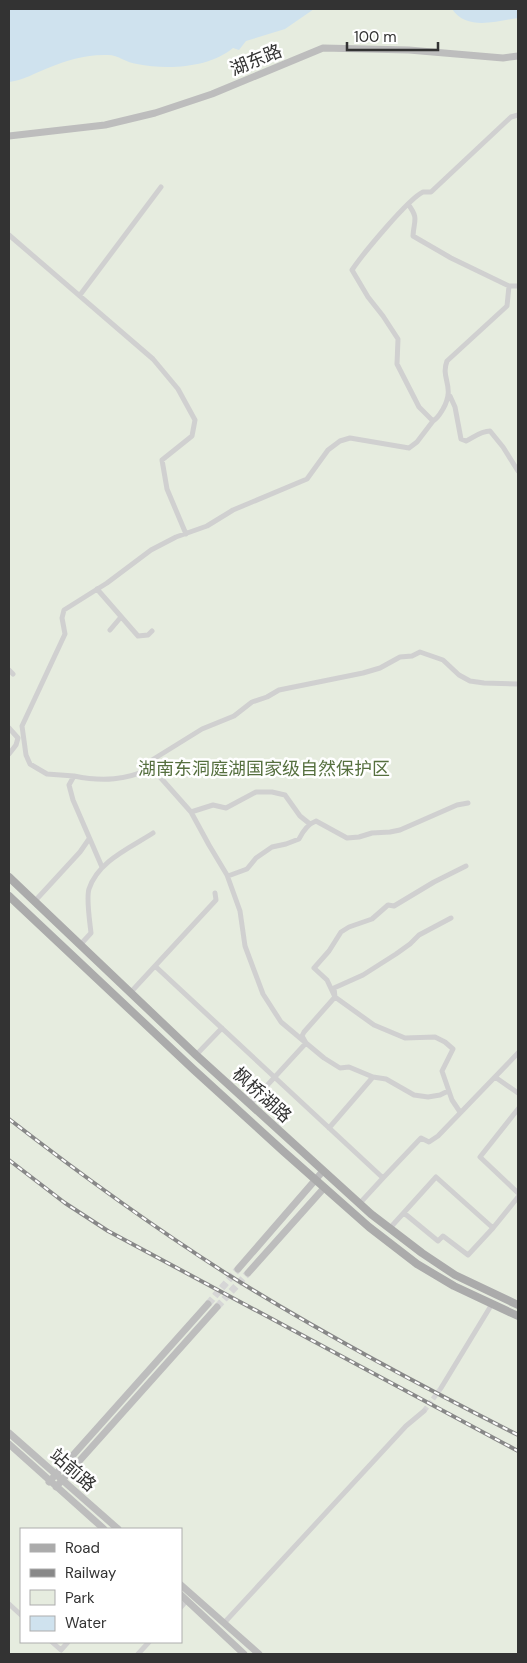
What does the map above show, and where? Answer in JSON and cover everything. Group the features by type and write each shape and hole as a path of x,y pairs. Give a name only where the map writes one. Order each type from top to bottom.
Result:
{"main road":[{"name":"湖东路","path":"9,136 105,125 155,113 212,94 323,48 409,50 503,58 518,56"},
{"name":"枫桥湖路","path":"9,877 196,1055 360,1204 422,1253 455,1275 518,1305"},
{"name":"枫桥湖路","path":"9,896 193,1069 315,1180 370,1227 417,1264 454,1286 518,1316"},
{"path":"238,1270 323,1171"},
{"path":"248,1273 324,1188"},
{"path":"50,1482 208,1304"},
{"path":"56,1487 217,1307"},
{"name":"站前路","path":"9,1433 117,1528"},
{"name":"站前路","path":"9,1444 103,1528"},
{"path":"182,1586 259,1654"},
{"path":"184,1598 244,1654"}],"street":[{"path":"433,421 420,407 397,364 398,339 368,297 352,270 360,258 408,204 423,192 431,192 511,117 518,116"},
{"path":"80,295 161,187"},
{"path":"408,204 416,218 413,236 451,258 510,286 518,286"},
{"path":"9,235 154,359 178,389 195,420 192,436 162,460 168,489 186,534"},
{"path":"510,286 507,306 447,361 444,368 450,396 455,407 461,439 466,441 483,431 490,431 518,471"},
{"path":"152,768 119,780 85,779 74,776 47,774 30,764 26,755 22,726 65,634 62,618 64,610 151,550 207,526 233,510 307,479 328,450 340,441 350,438 409,448 417,442 433,421 438,418 450,396"},
{"path":"97,589 138,636 152,631"},
{"path":"110,630 121,617"},
{"path":"448,1091 440,1095 428,1097 414,1095 386,1079 373,1077 349,1067 340,1068 324,1058 281,1022 263,994 245,946 240,911 228,876 208,845 191,812 152,768 152,760 202,728 234,716 252,702 267,697 279,690 363,673 380,668 400,656 412,656 420,652 443,660 470,681 518,684"},
{"path":"9,728 18,738 9,754"},
{"path":"74,776 69,785 73,800 102,867"},
{"path":"191,812 212,805 226,808 256,792 272,792 285,795 300,816 310,824"},
{"path":"228,876 247,868 256,858 272,846 286,844 299,839 303,831 316,821 347,838 400,830 457,805 468,803"},
{"path":"80,945 91,933 88,891 97,873 102,867 153,833"},
{"path":"34,902 90,839"},
{"path":"460,1112 448,1091 442,1071 453,1049 435,1037 405,1038 374,1025 335,997 327,980 314,968 329,951 341,932 349,927 372,919 388,905 394,906 434,882 466,866"},
{"path":"130,993 216,900 215,893"},
{"path":"306,1043 302,1036 304,1032 335,997 334,988 363,974 396,954 419,935 451,918"},
{"path":"155,966 383,1178"},
{"path":"196,1055 222,1028"},
{"path":"250,1104 306,1043"},
{"path":"360,1204 421,1138 429,1142 438,1136 518,1053"},
{"path":"329,1128 373,1077"},
{"path":"496,1077 518,1093"},
{"path":"518,1109 480,1157 518,1193"},
{"path":"390,1228 436,1177 493,1228"},
{"path":"404,1213 438,1241 443,1236 468,1255 518,1197"},
{"path":"441,1388 492,1304"},
{"path":"224,1623 406,1426 424,1412"},
{"path":"9,1604 20,1614"},
{"path":"53,1643 62,1650 67,1643"},
{"path":"138,1654 148,1643"}],"green space":[{"name":"湖南东洞庭湖国家级自然保护区","path":"9,9 518,9 518,1654 9,1654"}],"water":[{"path":"9,9 314,9 285,29 246,41 239,50 233,48 212,60 200,63 187,66 161,67 133,63 112,55 93,55 62,62 25,78 9,82"},
{"path":"452,9 518,9 518,18 482,23 474,22 458,16"}],"tunnel":[{"path":"208,1304 238,1269"},
{"path":"217,1307 248,1273"},
{"path":"424,1411 441,1388"}],"railway":[{"path":"9,1119 116,1199 227,1274 371,1358 518,1435"},
{"path":"9,1160 65,1203 108,1231 518,1451"}]}
